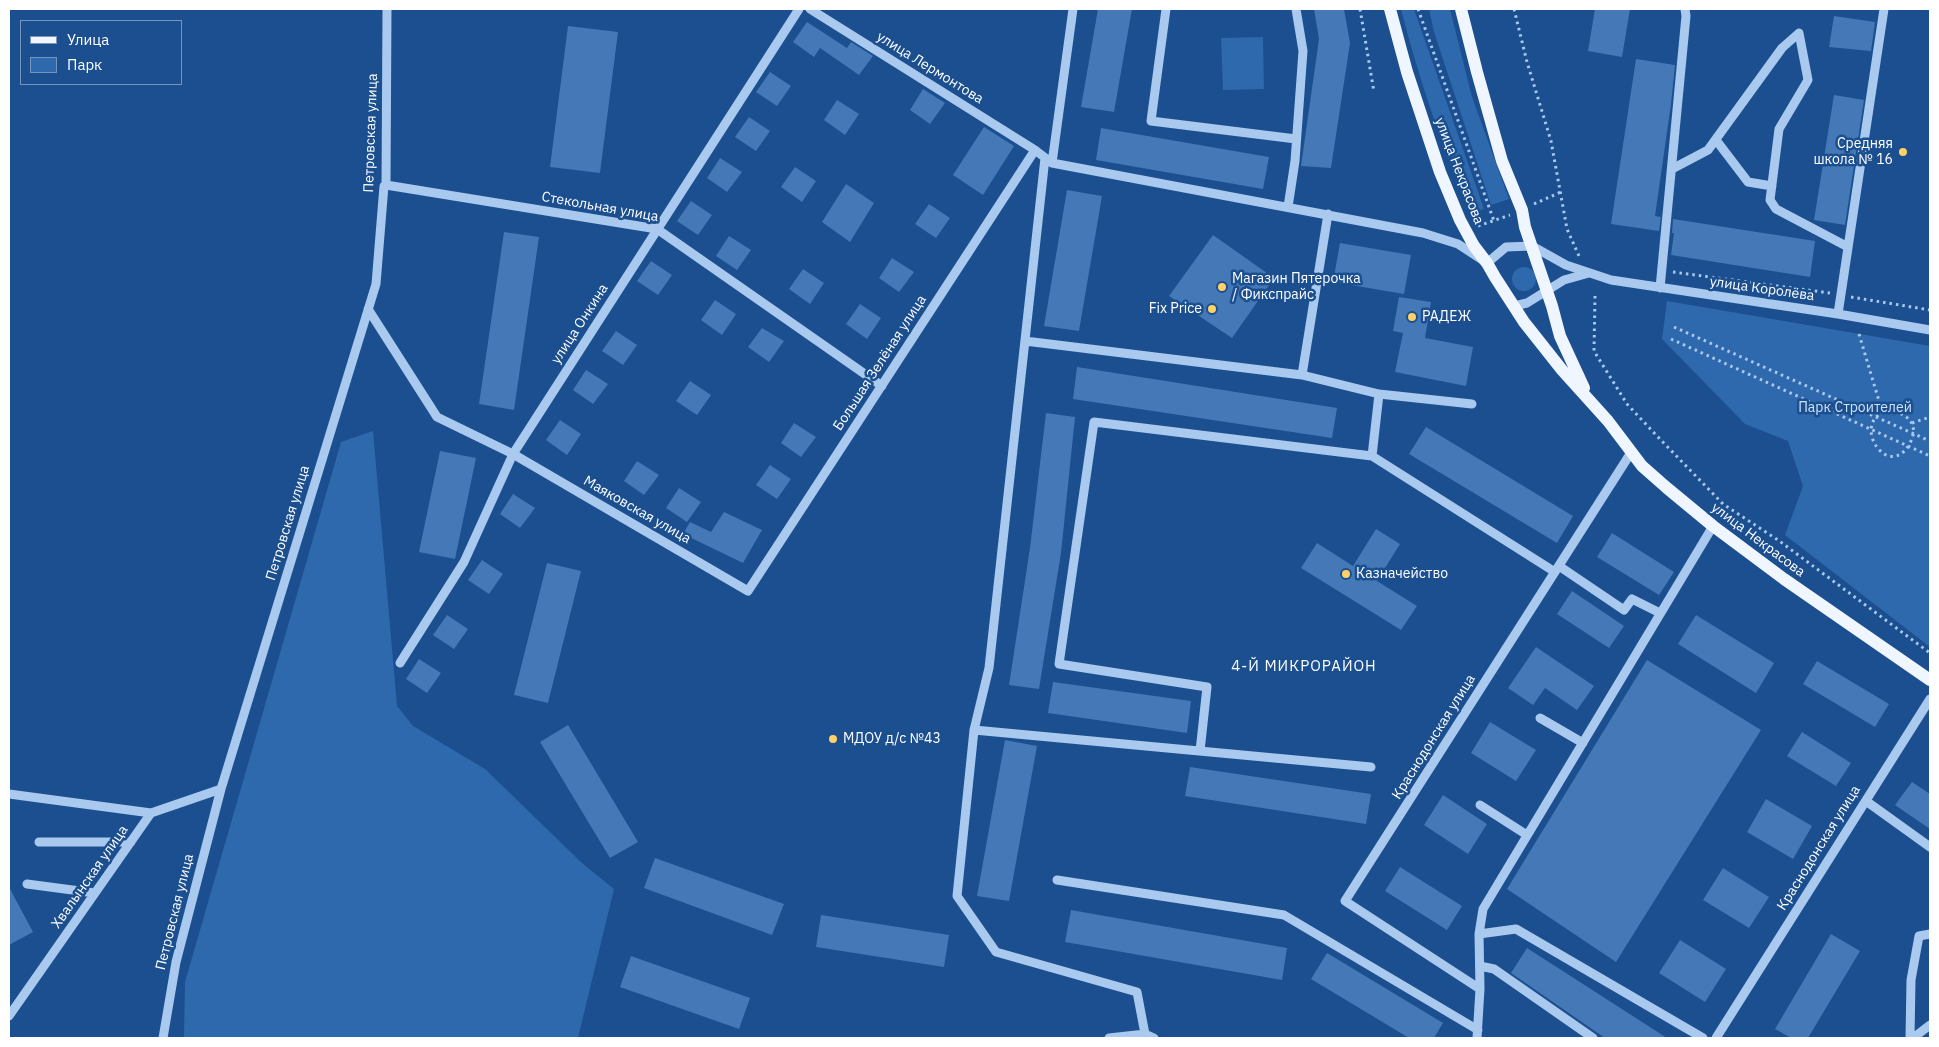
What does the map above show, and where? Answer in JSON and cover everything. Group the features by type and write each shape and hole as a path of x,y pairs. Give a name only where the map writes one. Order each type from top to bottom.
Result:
{"main road":[{"name":"улица Некрасова","path":"1390,9 1407,72 1437,163 1465,229 1474,246 1514,306 1562,370 1589,399 1649,471 1713,526 1784,579 1930,680"},
{"name":"улица Некрасова","path":"1461,9 1502,161 1522,210 1560,336 1589,399"}],"street":[{"name":"Петровская улица","path":"162,1038 176,962 221,789 376,284 384,186 386,185 387,9"},
{"name":"улица Онкина","path":"400,663 464,562 512,454 799,9"},
{"name":"улица Лермонтова","path":"810,9 1049,160"},
{"path":"1073,9 1049,160 1025,342 989,668 974,730 957,896 996,952 1137,992 1144,1034"},
{"path":"1166,9 1151,120 1296,139"},
{"path":"1288,207 1296,139 1302,51 1296,9"},
{"path":"1660,288 1686,16 1685,9"},
{"path":"1838,314 1884,9"},
{"path":"1672,169 1708,150 1782,48 1799,34 1808,80 1779,129 1770,200 1776,209 1848,247"},
{"path":"1716,140 1748,182 1772,186"},
{"name":"Большая Зелёная улица","path":"748,591 1035,150"},
{"path":"1049,160 1423,233 1458,244 1487,263 1506,247 1532,246"},
{"name":"Стекольная улица","path":"386,185 657,229 882,386"},
{"path":"1302,375 1328,214"},
{"name":"улица Королёва","path":"1532,246 1566,264 1611,280 1838,314 1930,330"},
{"path":"1514,306 1527,303 1564,280 1590,273"},
{"name":"Маяковская улица","path":"368,309 437,417 512,454 748,591"},
{"path":"1025,342 1302,375 1379,394 1472,404"},
{"path":"1372,456 1379,394"},
{"path":"1200,751 1207,687 1059,664 1094,422 1372,456 1624,610 1632,599 1660,613"},
{"name":"Краснодонская улица","path":"1480,989 1345,901 1632,451"},
{"path":"1057,880 1284,915 1477,1034 1480,989 1479,934 1483,909 1713,526"},
{"name":"Краснодонская улица","path":"1716,1038 1930,699"},
{"path":"1540,718 1582,743"},
{"path":"974,730 1371,767"},
{"path":"9,794 152,813 221,789"},
{"path":"1866,801 1930,847"},
{"path":"1480,805 1527,835"},
{"name":"Хвалынская улица","path":"9,1016 152,813"},
{"path":"39,842 131,842"},
{"path":"27,884 95,893"},
{"path":"1479,934 1516,929 1702,1038"},
{"path":"1911,1038 1911,980 1919,936 1930,934"},
{"path":"1480,966 1494,969 1593,1038"},
{"path":"1911,1038 1930,1025"},
{"path":"1109,1038 1144,1034 1154,1038"}],"path":[{"path":"1360,9 1374,92"},
{"path":"1418,9 1494,221"},
{"path":"1514,9 1526,62 1551,141 1567,229 1580,258"},
{"path":"1465,229 1494,221 1561,192"},
{"path":"1662,270 1841,295 1930,310"},
{"path":"1595,296 1594,351 1627,404 1657,436 1723,504 1778,540 1930,653"},
{"path":"1674,328 1930,441"},
{"path":"1859,334 1882,411"},
{"path":"1671,340 1930,456"},
{"path":"1888,410 1903,414 1912,423 1915,435 1909,446 1897,456 1887,456 1878,450 1873,442 1871,430 1873,423 1882,411 1888,410"},
{"path":"1912,423 1930,418"}],"green space":[{"path":"1401,9 1414,9 1484,209 1470,214 1432,113"},
{"path":"1429,9 1450,9 1472,97 1509,199 1491,205 1434,32"},
{"path":"1263,37 1264,89 1223,90 1221,38"},
{"path":"1524,267 1529,268 1535,274 1535,284 1529,290 1524,291 1519,290 1513,284 1512,279 1513,274 1519,268"},
{"name":"Парк Строителей","path":"1667,301 1930,346 1930,647 1785,535 1803,486 1788,441 1745,424 1662,339"},
{"path":"373,431 397,706 413,726 485,769 583,864 614,889 578,1038 184,1038 185,982 341,442"}],"building":[{"path":"1098,9 1132,9 1114,112 1081,107"},
{"path":"1314,9 1344,9 1350,43 1331,168 1301,166 1319,39"},
{"path":"1595,9 1630,9 1622,57 1588,51"},
{"path":"1834,16 1875,22 1871,51 1829,47"},
{"path":"807,22 847,48 851,42 873,56 859,75 820,48 814,57 793,42"},
{"path":"568,26 618,32 600,173 550,167"},
{"path":"1636,59 1675,65 1655,216 1661,217 1659,231 1611,224"},
{"path":"770,72 791,86 777,106 756,92"},
{"path":"923,89 945,103 930,124 910,110"},
{"path":"1834,95 1864,100 1845,225 1814,220"},
{"path":"837,100 859,114 845,135 824,120"},
{"path":"749,117 770,131 756,151 735,137"},
{"path":"984,127 1014,146 983,195 953,175"},
{"path":"1101,128 1269,157 1263,189 1096,160"},
{"path":"720,158 742,172 727,192 707,178"},
{"path":"795,167 816,181 802,202 781,187"},
{"path":"846,184 874,203 850,242 822,222"},
{"path":"1067,190 1102,196 1079,331 1044,326"},
{"path":"691,201 712,215 698,235 677,221"},
{"path":"929,204 950,218 936,238 915,224"},
{"path":"1673,219 1815,241 1810,277 1671,255 1674,233 1672,233"},
{"path":"504,232 539,237 514,410 479,404"},
{"name":"Магазин Пятерочка / Фикспрайс","path":"1213,235 1274,278 1232,338 1169,296"},
{"path":"729,236 751,250 737,270 716,256"},
{"path":"1340,243 1411,255 1404,294 1333,282"},
{"path":"892,258 914,272 899,292 879,278"},
{"path":"651,261 672,275 658,295 637,281"},
{"path":"803,269 824,283 810,304 789,289"},
{"path":"1399,297 1431,302 1425,338 1473,347 1466,386 1395,372 1403,333 1393,331"},
{"path":"715,300 736,314 722,335 701,320"},
{"path":"860,304 881,318 867,339 846,324"},
{"path":"762,328 784,341 769,362 748,347"},
{"path":"616,331 637,345 623,365 602,351"},
{"path":"1077,367 1337,408 1332,438 1073,399"},
{"path":"586,370 608,384 593,404 573,390"},
{"path":"690,381 711,395 697,415 676,401"},
{"path":"1046,413 1075,417 1061,553 1039,689 1009,685 1030,548"},
{"path":"560,420 581,434 567,455 546,440"},
{"path":"794,423 816,437 801,457 781,443"},
{"path":"1426,427 1573,516 1557,543 1409,454"},
{"path":"440,451 476,458 455,559 419,552"},
{"path":"637,461 659,475 644,495 624,481"},
{"path":"770,465 791,479 777,499 756,485"},
{"path":"679,488 701,502 687,522 666,508"},
{"path":"513,494 535,508 520,528 500,514"},
{"path":"724,512 762,530 743,563 683,534 690,522 711,532"},
{"name":"Казначейство","path":"1376,529 1400,544 1377,581 1417,606 1401,630 1301,568 1317,543 1353,566"},
{"path":"1612,533 1674,572 1659,595 1597,557"},
{"path":"482,560 503,574 489,594 468,580"},
{"path":"547,563 581,571 548,703 514,695"},
{"path":"1572,591 1624,626 1609,648 1557,614"},
{"path":"447,615 468,629 454,649 433,635"},
{"path":"1696,615 1774,663 1756,693 1678,644"},
{"path":"1536,647 1594,686 1577,710 1545,688 1533,705 1508,688"},
{"path":"419,659 441,673 427,693 406,679"},
{"path":"1647,660 1761,730 1616,962 1507,889"},
{"path":"1817,661 1889,704 1875,727 1803,684"},
{"path":"1053,682 1191,701 1187,733 1048,713"},
{"path":"1490,722 1536,750 1516,781 1471,753"},
{"path":"568,725 638,842 610,858 540,742"},
{"path":"1802,732 1851,763 1836,786 1787,756"},
{"path":"1005,740 1037,746 1009,901 977,896"},
{"path":"1190,767 1371,794 1366,824 1185,796"},
{"path":"1912,782 1930,794 1930,829 1895,805"},
{"path":"1443,795 1487,824 1468,854 1424,825"},
{"path":"1766,799 1812,826 1793,859 1747,832"},
{"path":"655,858 784,904 772,935 644,888"},
{"path":"1400,867 1462,906 1447,930 1385,891"},
{"path":"1723,868 1769,897 1749,928 1703,900"},
{"path":"9,887 33,932 9,945"},
{"path":"1071,910 1287,948 1282,980 1065,942"},
{"path":"821,915 949,935 944,967 816,947"},
{"path":"1831,934 1860,951 1808,1038 1791,1038 1775,1029"},
{"path":"1680,940 1726,969 1705,1002 1659,973"},
{"path":"1527,948 1667,1038 1605,1038 1511,973"},
{"path":"1327,953 1443,1023 1434,1038 1409,1038 1311,979"},
{"path":"631,956 750,998 739,1029 620,987"}],"place":[{"name":"Средняя школа № 16","path":"1903,152"},
{"name":"Магазин Пятерочка / Фикспрайс","path":"1222,287"},
{"name":"Fix Price","path":"1212,309"},
{"name":"РАДЕЖ","path":"1412,317"},
{"name":"Казначейство","path":"1346,574"},
{"name":"МДОУ д/с №43","path":"833,739"}],"district":[{"name":"4-Й МИКРОРАЙОН","path":"1304,667"}]}
